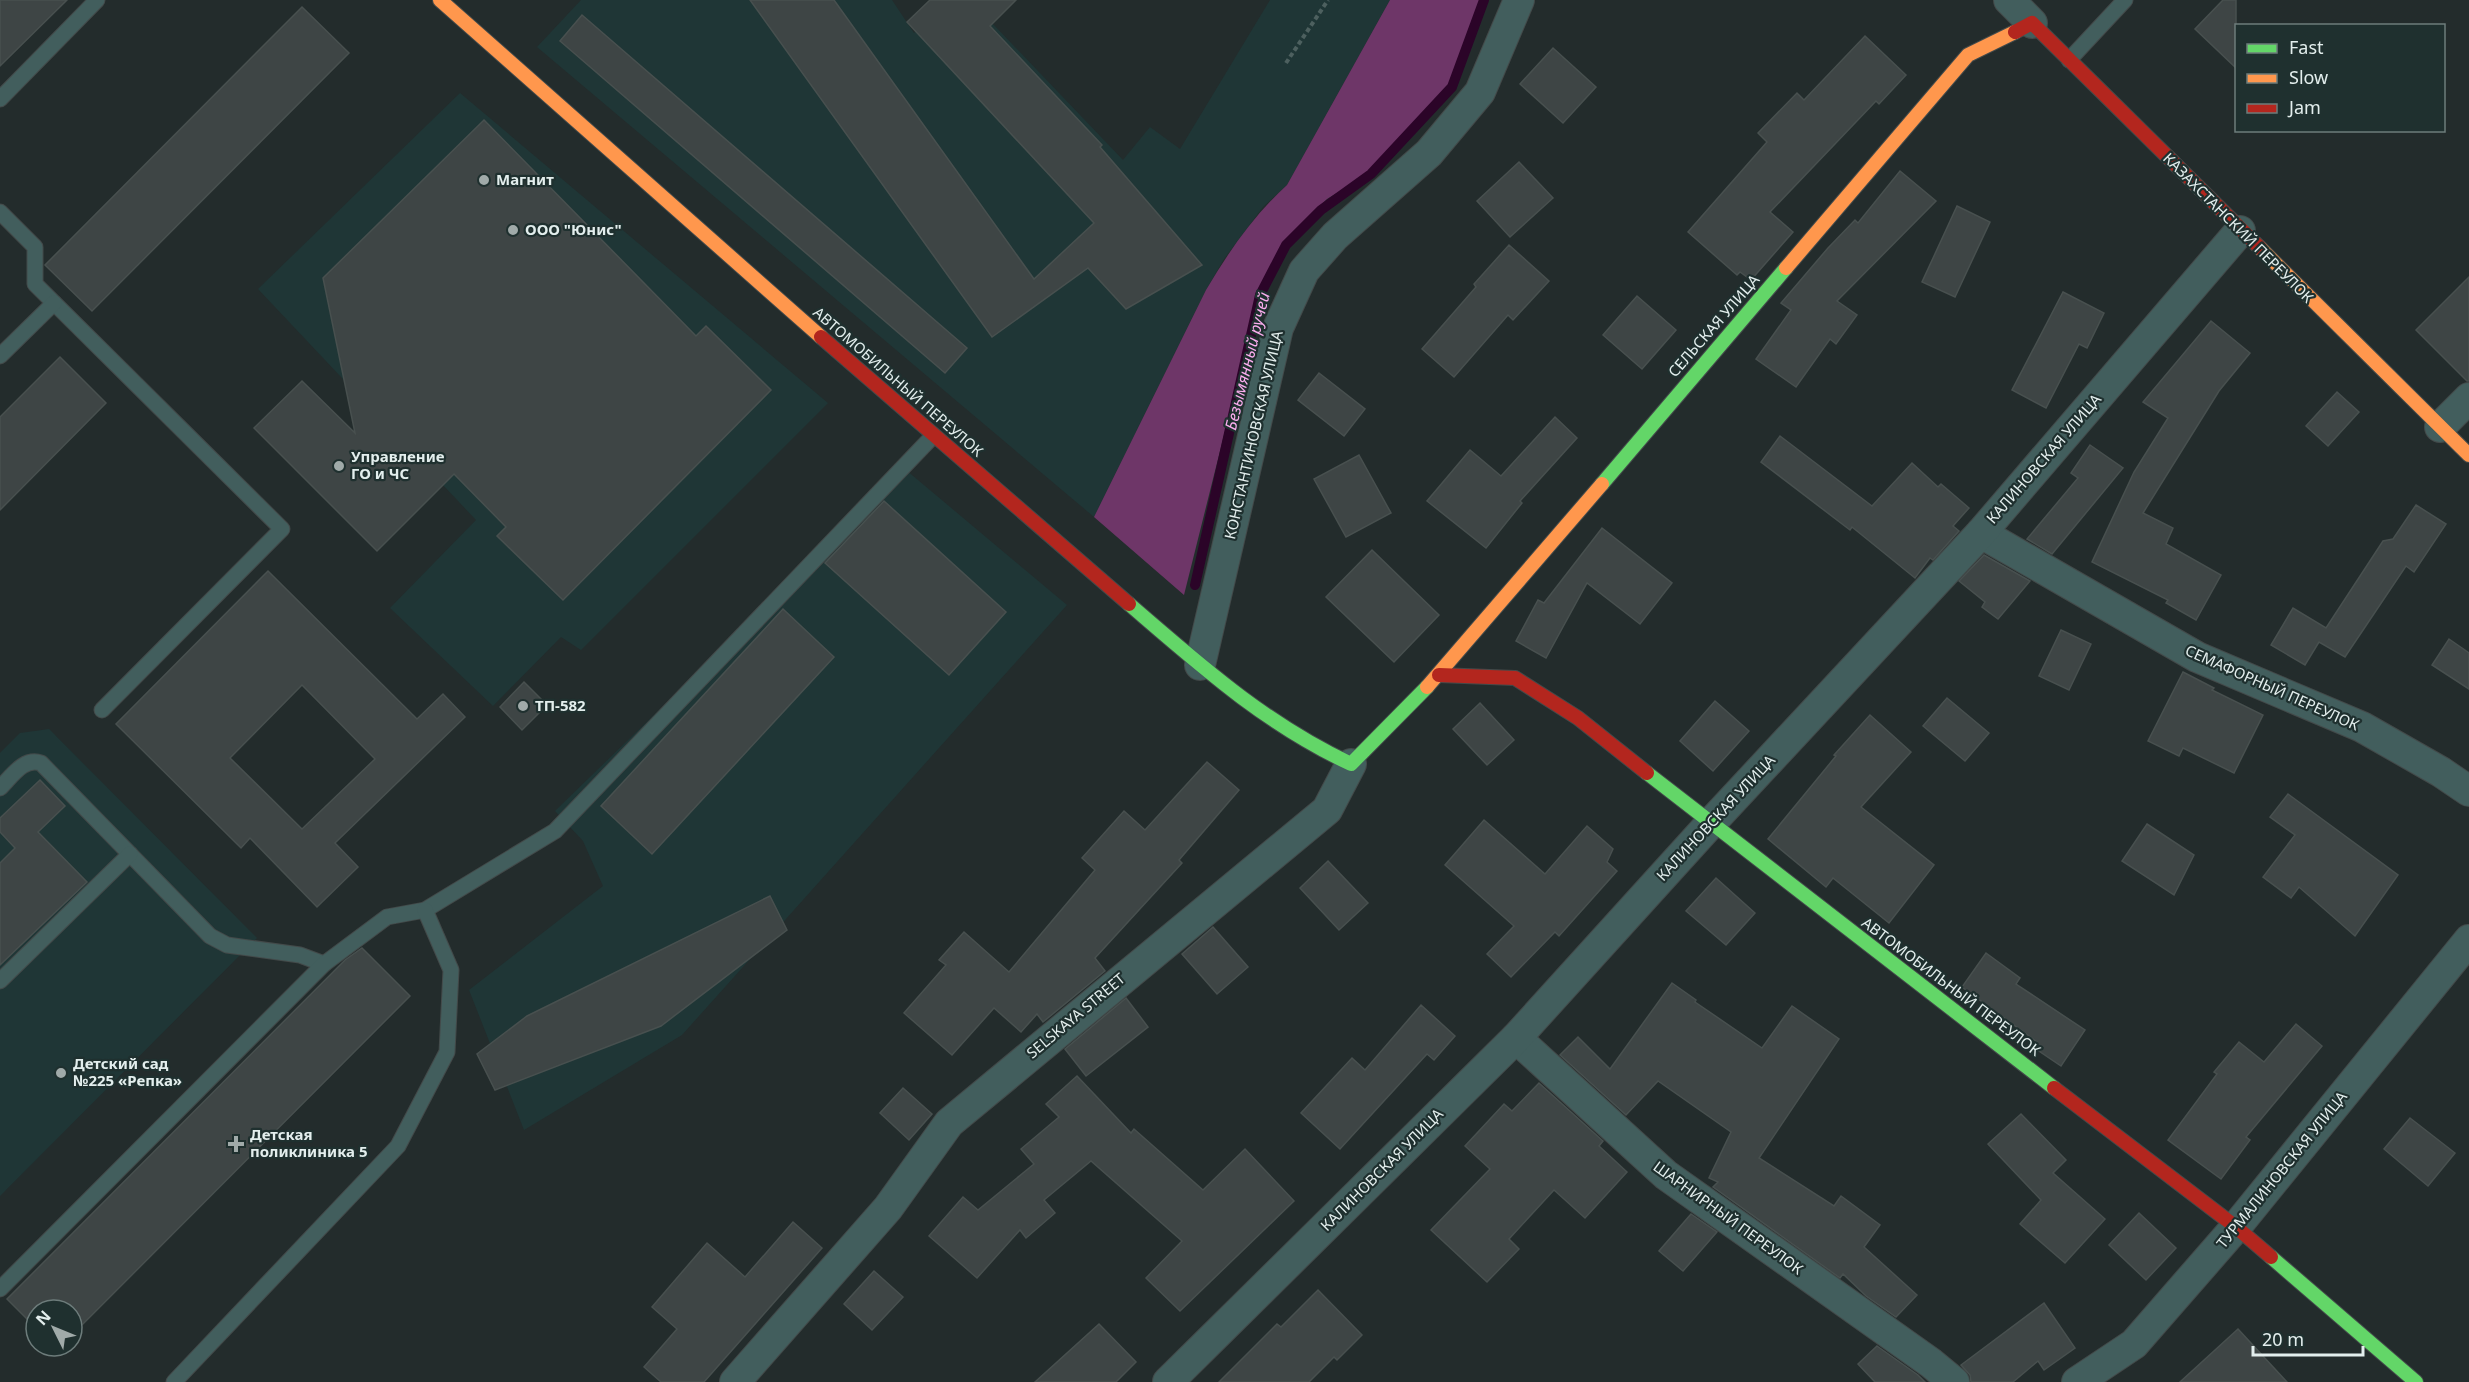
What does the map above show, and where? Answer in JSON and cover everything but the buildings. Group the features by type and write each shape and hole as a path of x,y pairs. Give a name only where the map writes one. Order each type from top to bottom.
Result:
{"street":[{"name":"АВТОМОБИЛЬНЫЙ ПЕРЕУЛОК","path":"440,0 933,436 1200,665 1262,714 1313,746 1351,764"},
{"name":"КОНСТАНТИНОВСКАЯ УЛИЦА","path":"1200,665 1278,328 1304,271 1335,236 1429,153 1480,92 1519,0"},
{"name":"КАЗАХСТАНСКИЙ ПЕРЕУЛОК","path":"2009,0 2469,455"},
{"name":"СЕЛЬСКАЯ УЛИЦА","path":"1439,675 1968,55 2032,23"},
{"name":"КАЛИНОВСКАЯ УЛИЦА","path":"1168,1382 1516,1038 1710,824 1981,533 2240,231"},
{"path":"2440,427 2469,398"},
{"name":"СЕМАФОРНЫЙ ПЕРЕУЛОК","path":"1981,533 2197,657 2362,727 2441,772 2469,791"},
{"name":"АВТОМОБИЛЬНЫЙ ПЕРЕУЛОК","path":"1439,675 1515,678 1578,718 1710,824 2236,1227 2416,1382"},
{"name":"SELSKAYA STREET","path":"735,1382 888,1208 950,1123 1327,810 1351,764 1439,675"},
{"name":"ТУРМАЛИНОВСКАЯ УЛИЦА","path":"2077,1382 2134,1344 2236,1227 2469,940"},
{"name":"ШАРНИРНЫЙ ПЕРЕУЛОК","path":"1516,1038 1666,1175 1954,1382"}],"lane":[{"path":"0,99 97,0"},
{"path":"2069,60 2125,0"},
{"path":"0,212 35,247 35,284 282,529 102,710"},
{"path":"0,356 54,303"},
{"path":"0,1289 324,964 387,917 425,910 555,831 933,436"},
{"path":"0,788 26,763 34,760 41,763 210,936 227,945 300,955 324,964"},
{"path":"0,981 130,854"},
{"path":"174,1382 398,1146 447,1052 451,970 425,910"}],"path":[{"path":"1286,63 1328,0"}],"shaded area":[{"path":"581,0 892,0 914,33 946,0 970,0 1123,160 1150,127 1180,149 1270,0 1390,0 1287,185 1263,207 1224,259 1206,290 1094,517 537,47"},
{"path":"1390,0 1480,0 1449,91 1381,166 1327,199 1289,236 1258,299 1184,595 1094,517 1206,290 1243,234 1287,185"},
{"path":"460,93 828,403 581,650 561,637 493,706 390,608 476,520 258,289"},
{"path":"906,470 1067,605 682,1035 524,1130 469,990 603,886 583,841 555,811"},
{"name":"Детский сад №225 «Репка»","path":"49,729 257,938 0,1196 0,753 20,733"}],"waterway":[{"name":"Безымянный ручей","path":"1195,585 1260,295 1286,245 1321,210 1371,174 1452,87 1484,0"}],"traffic: fast":[{"path":"1602,484 1786,268"},
{"path":"1129,604 1234,692 1319,748 1351,764 1427,687"},
{"path":"1647,773 2054,1088"},
{"path":"2271,1257 2416,1382"}],"traffic: slow":[{"path":"440,0 821,337"},
{"path":"1786,268 1968,55 2015,32"},
{"path":"2260,248 2469,455"},
{"path":"1427,687 1602,484"}],"traffic: jam":[{"path":"2015,32 2032,23 2260,248"},
{"path":"821,337 1129,604"},
{"path":"1439,675 1515,678 1578,718 1647,773"},
{"path":"2054,1088 2236,1227 2271,1257"}],"place":[{"name":"Магнит","path":"484,180"},
{"name":"ООО \"Юнис\"","path":"513,230"},
{"name":"Управление ГО и ЧС","path":"339,466"},
{"name":"ТП-582","path":"523,706"},
{"name":"Детский сад №225 «Репка»","path":"61,1073"},
{"name":"Детская поликлиника 5","path":"236,1144"}]}
